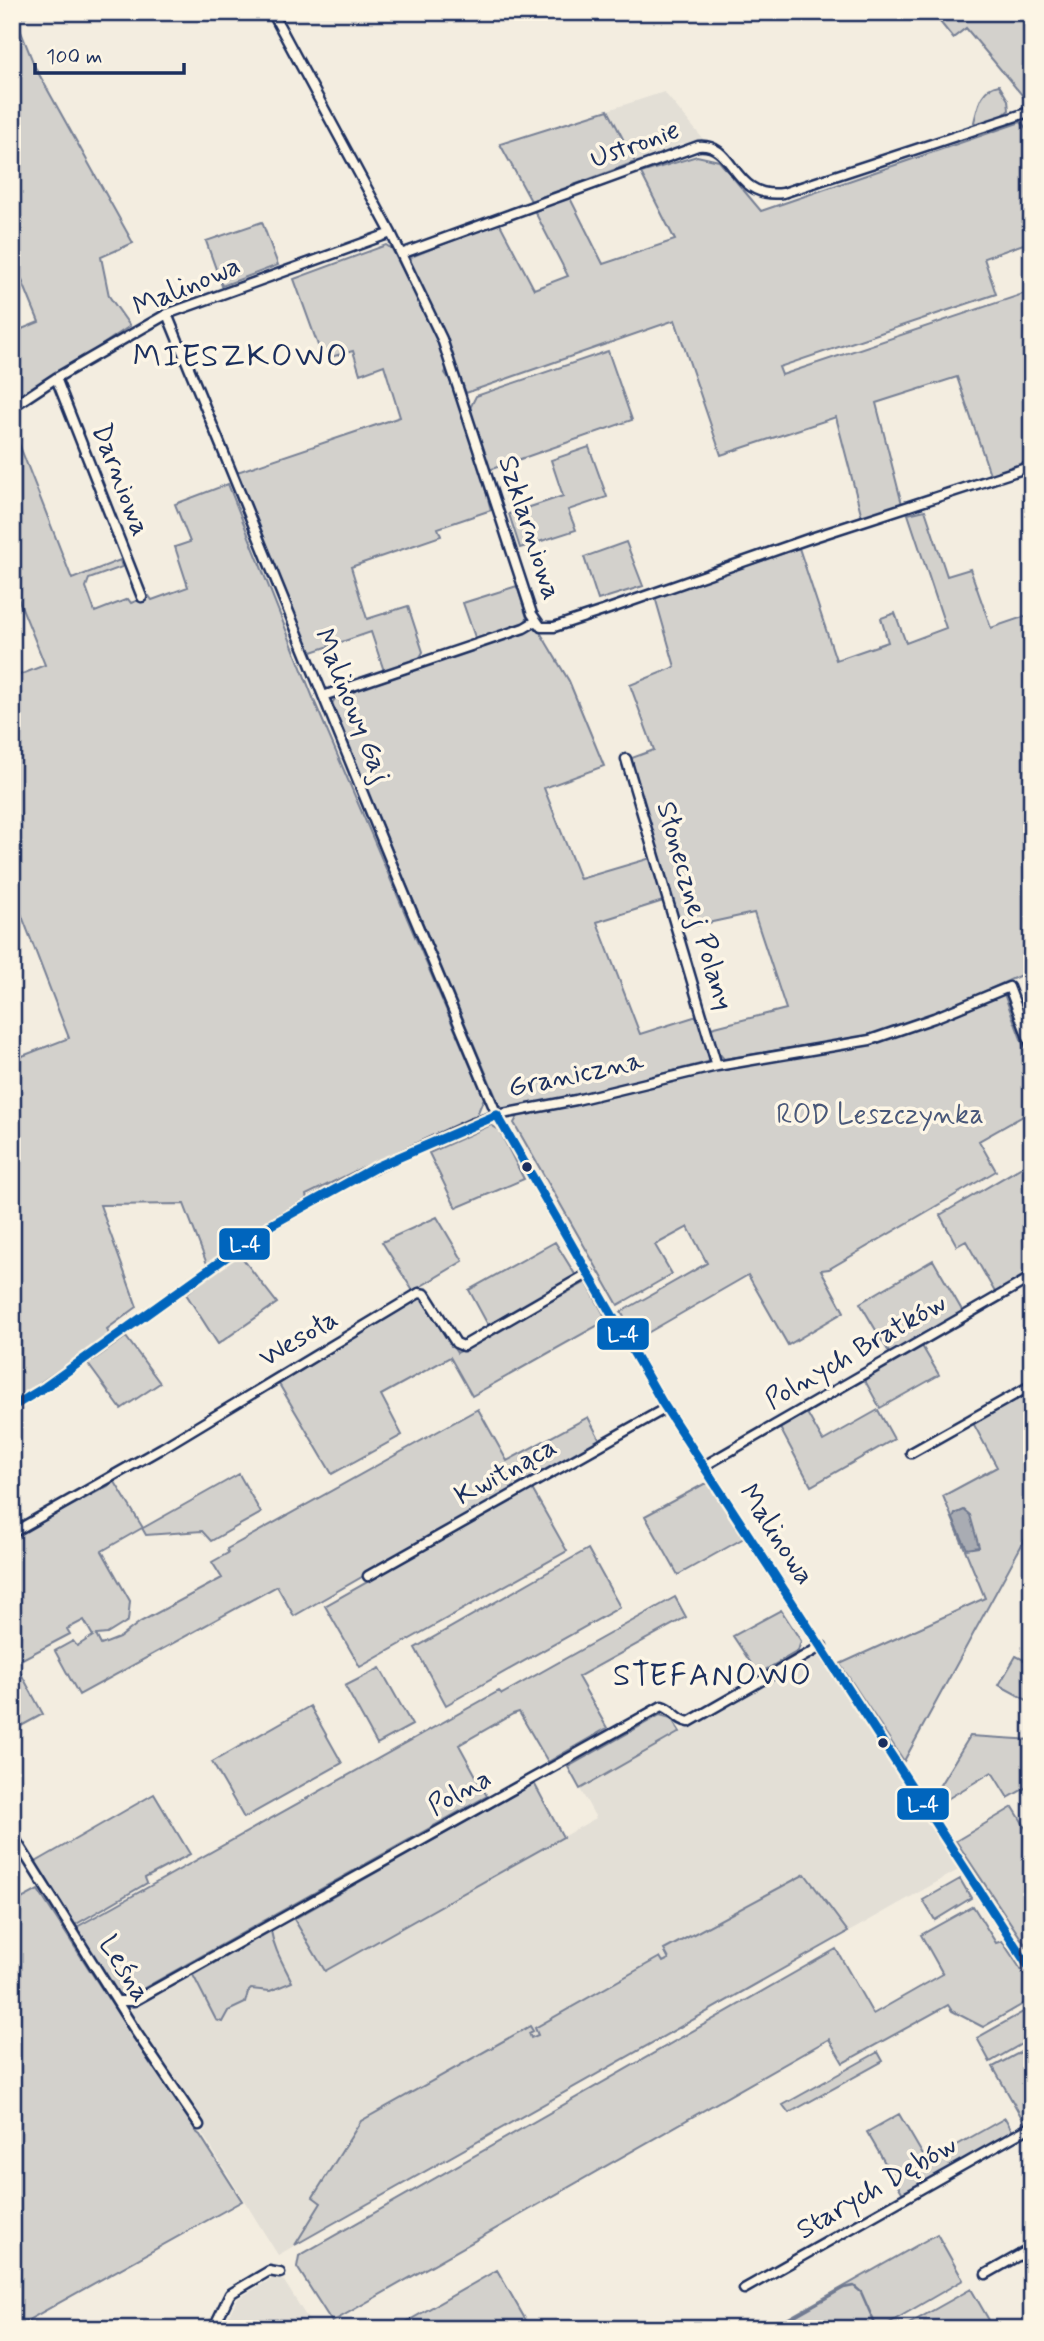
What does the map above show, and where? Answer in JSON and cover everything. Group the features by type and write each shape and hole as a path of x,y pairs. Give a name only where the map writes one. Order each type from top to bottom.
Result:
{"street":[{"name":"Szklarniowa","path":"272,12 391,233 442,339 539,626 545,628 571,621 808,539 1032,466"},
{"name":"Ustronie","path":"401,254 698,146 715,149 750,188 759,193 773,195 1030,114"},
{"name":"Malinowa","path":"12,407 56,378 167,314 391,233"},
{"name":"Malinowy Gaj","path":"167,314 496,1115"},
{"name":"Darniowa","path":"56,378 142,597"},
{"path":"323,696 524,628 536,621"},
{"name":"Słonecznej Polany","path":"626,759 717,1066"},
{"name":"Graniczna","path":"12,1407 45,1387 271,1225 374,1168 496,1115 576,1100 717,1066 870,1040 934,1018 1009,987 1032,1048"},
{"name":"Malinowa","path":"496,1115 666,1408 1032,1972"},
{"name":"Wesoła","path":"12,1533 162,1448 419,1293 425,1294 456,1343 463,1346 589,1273"},
{"name":"Polnych Bratków","path":"704,1466 1032,1277"},
{"path":"911,1453 1032,1385"},
{"name":"Kwitnąca","path":"368,1576 666,1408"},
{"name":"Polna","path":"117,2001 134,2001 662,1706 669,1708 681,1720 689,1721 822,1646"},
{"name":"Leśna","path":"12,1834 199,2126"},
{"name":"Starych Dębów","path":"744,2289 1032,2126"},
{"path":"986,2274 1032,2248"},
{"path":"212,2329 230,2294 269,2271 280,2273"}],"shaded area":[{"path":"664,92 703,139 677,145 674,149 635,162 608,110"},
{"path":"964,1510 970,1515 979,1547 967,1549 953,1519 955,1514"},
{"path":"813,1656 824,1658 960,1869 278,2255 202,2133 206,2129 129,2011 294,1919 325,1971 596,1818 580,1789"},
{"path":"273,2278 284,2281 314,2329 222,2329 237,2299"}],"green space":[{"path":"12,12 36,12 16,19 35,67 133,243 101,257 109,296 130,326 78,361 12,399 12,333 39,322 12,256"},
{"path":"932,12 1032,12 1032,107 966,28 953,38"},
{"path":"999,85 1008,100 1009,110 1001,117 978,125 974,122 981,99 988,90"},
{"path":"608,110 635,162 531,201 500,144"},
{"path":"1021,122 1032,135 1032,241 984,258 996,294 779,367 782,375 1032,291 1032,463 991,477 957,377 876,403 902,504 862,517 836,417 721,455 675,320 466,393 439,322 410,266 411,257 499,222 534,289 568,276 534,210 569,196 603,264 675,240 641,173 697,156 719,161 761,211"},
{"path":"262,222 278,265 222,286 206,241"},
{"path":"386,245 392,249 431,325 448,367 445,373 459,399 491,510 438,528 441,536 351,567 367,619 408,606 423,652 419,659 384,671 371,632 309,653 237,472 400,417 384,365 360,374 353,351 323,359 294,279"},
{"path":"608,351 632,420 489,470 470,408 476,396"},
{"path":"12,426 72,579 120,560 122,567 89,579 86,587 95,612 128,599 131,603 149,596 152,600 188,587 175,547 190,542 175,504 228,484 316,705 484,1098 476,1117 306,1195 307,1200 273,1218 207,1264 184,1204 100,1205 137,1307 107,1329 109,1335 12,1402 12,1060 69,1038 15,898 12,898 12,678 45,665 12,583"},
{"path":"589,447 607,497 568,510 576,530 520,548 509,514 563,496 551,460"},
{"path":"925,510 947,576 970,569 991,628 1032,614 1032,970 935,1014 872,1035 724,1059 718,1052 711,1028 786,1009 754,913 680,929 629,759 654,750 630,685 675,667 655,597 799,548 836,660 888,642 881,618 895,613 906,643 946,628 908,514"},
{"path":"626,542 643,586 598,600 584,557"},
{"path":"517,586 527,618 523,625 476,640 463,603"},
{"path":"537,627 569,681 604,766 544,788 580,879 651,858 663,901 597,922 640,1034 697,1016 711,1057 708,1062 657,1075 642,1082 589,1095 501,1109 331,705 338,694"},
{"name":"ROD Leszczynka","path":"1004,994 1032,1068 1032,1111 979,1141 996,1171 829,1269 821,1270 844,1312 788,1345 748,1275 637,1339 621,1312 707,1263 688,1227 655,1245 672,1274 618,1305 514,1123 518,1116 681,1077 878,1042"},
{"path":"491,1125 499,1130 524,1179 456,1208 429,1153"},
{"path":"1032,1161 1032,1273 996,1294 966,1241 957,1246 940,1215"},
{"path":"437,1217 463,1261 413,1291 382,1242"},
{"path":"555,1242 576,1276 488,1325 469,1290"},
{"path":"240,1255 277,1303 218,1344 186,1294"},
{"path":"933,1260 963,1312 890,1354 860,1303"},
{"path":"586,1282 607,1320 472,1396 450,1357 381,1395 402,1435 332,1474 279,1384 421,1297 457,1353"},
{"path":"126,1337 160,1383 121,1409 88,1364"},
{"path":"922,1346 939,1375 880,1408 864,1379"},
{"path":"1032,1391 1032,1526 904,1761 840,1664 985,1598 943,1496 997,1467 973,1423"},
{"path":"478,1409 507,1461 588,1417 600,1440 294,1616 277,1586 79,1695 55,1651 73,1641 77,1646 93,1636 84,1620 67,1629 70,1634 13,1664 12,1538 115,1482 143,1528 239,1474 261,1513 211,1541 202,1531 146,1535 142,1528 102,1551 130,1601 128,1621 107,1634 96,1635 101,1645 119,1638 140,1622 222,1578 212,1562 228,1553 227,1549"},
{"path":"878,1410 894,1439 811,1486 780,1428 807,1413 823,1441"},
{"path":"704,1484 710,1484 744,1538 678,1575 645,1516"},
{"path":"532,1489 567,1551 360,1667 325,1606"},
{"path":"588,1549 620,1607 446,1705 415,1648"},
{"path":"675,1597 686,1617 578,1677 607,1728 548,1762 519,1712 513,1714 459,1745 487,1796 130,1996 117,1993 75,1928 499,1691 502,1694"},
{"path":"781,1610 801,1641 798,1651 758,1674 733,1636"},
{"path":"1016,1656 1032,1664 1032,1703 999,1685"},
{"path":"380,1668 412,1725 377,1744 345,1686"},
{"path":"19,1670 43,1714 12,1731 12,1674"},
{"path":"310,1706 342,1763 244,1818 212,1762"},
{"path":"660,1715 671,1718 680,1732 580,1789 568,1767"},
{"path":"970,1736 1032,1740 1032,1784 1008,1798 992,1772 934,1807 930,1801"},
{"path":"534,1783 563,1837 325,1971 294,1919"},
{"path":"154,1794 190,1854 145,1878 147,1883 73,1926 34,1863"},
{"path":"1013,1807 1032,1838 1032,1955 956,1841"},
{"path":"805,1874 848,1932 295,2245 321,2203 313,2197 361,2121 530,2026 533,2031 529,2033 531,2038 538,2035 535,2028 660,1957 663,1962 669,1959 664,1950"},
{"path":"960,1879 971,1898 935,1920 923,1900"},
{"path":"38,1890 153,2068 157,2066 194,2124 195,2131 242,2201 12,2329 12,1904"},
{"path":"973,1906 996,1943 1002,1941 1032,1986 1032,1999 983,2027 952,2011 948,2005 843,2063 829,2039 332,2322 297,2267 299,2256 836,1949 873,2014 943,1974 921,1935"},
{"path":"271,1931 292,1982 270,1991 251,1989 245,2003 228,2011 222,2022 216,2020 193,1975"},
{"path":"1032,2007 1032,2038 990,2062 977,2038"},
{"path":"1032,2046 1032,2122 1026,2125 993,2067"},
{"path":"878,2052 883,2061 789,2113 783,2105"},
{"path":"899,2114 927,2162 1005,2118 1013,2132 903,2194 867,2132"},
{"path":"937,2234 963,2280 879,2329 769,2329"},
{"path":"497,2270 528,2324 520,2329 394,2329"},
{"path":"971,2289 993,2327 990,2329 900,2329"}],"waterway":[{"path":"772,2329 844,2288 854,2286 861,2292 875,2324"}],"transit line":[{"name":"L-4","path":"497,1115 662,1402 1032,1972"},
{"name":"L-4","path":"12,1407 45,1387 271,1225 374,1168 497,1115"}],"district":[{"name":"MIESZKOWO","path":"241,357"},
{"name":"STEFANOWO","path":"713,1676"}]}
